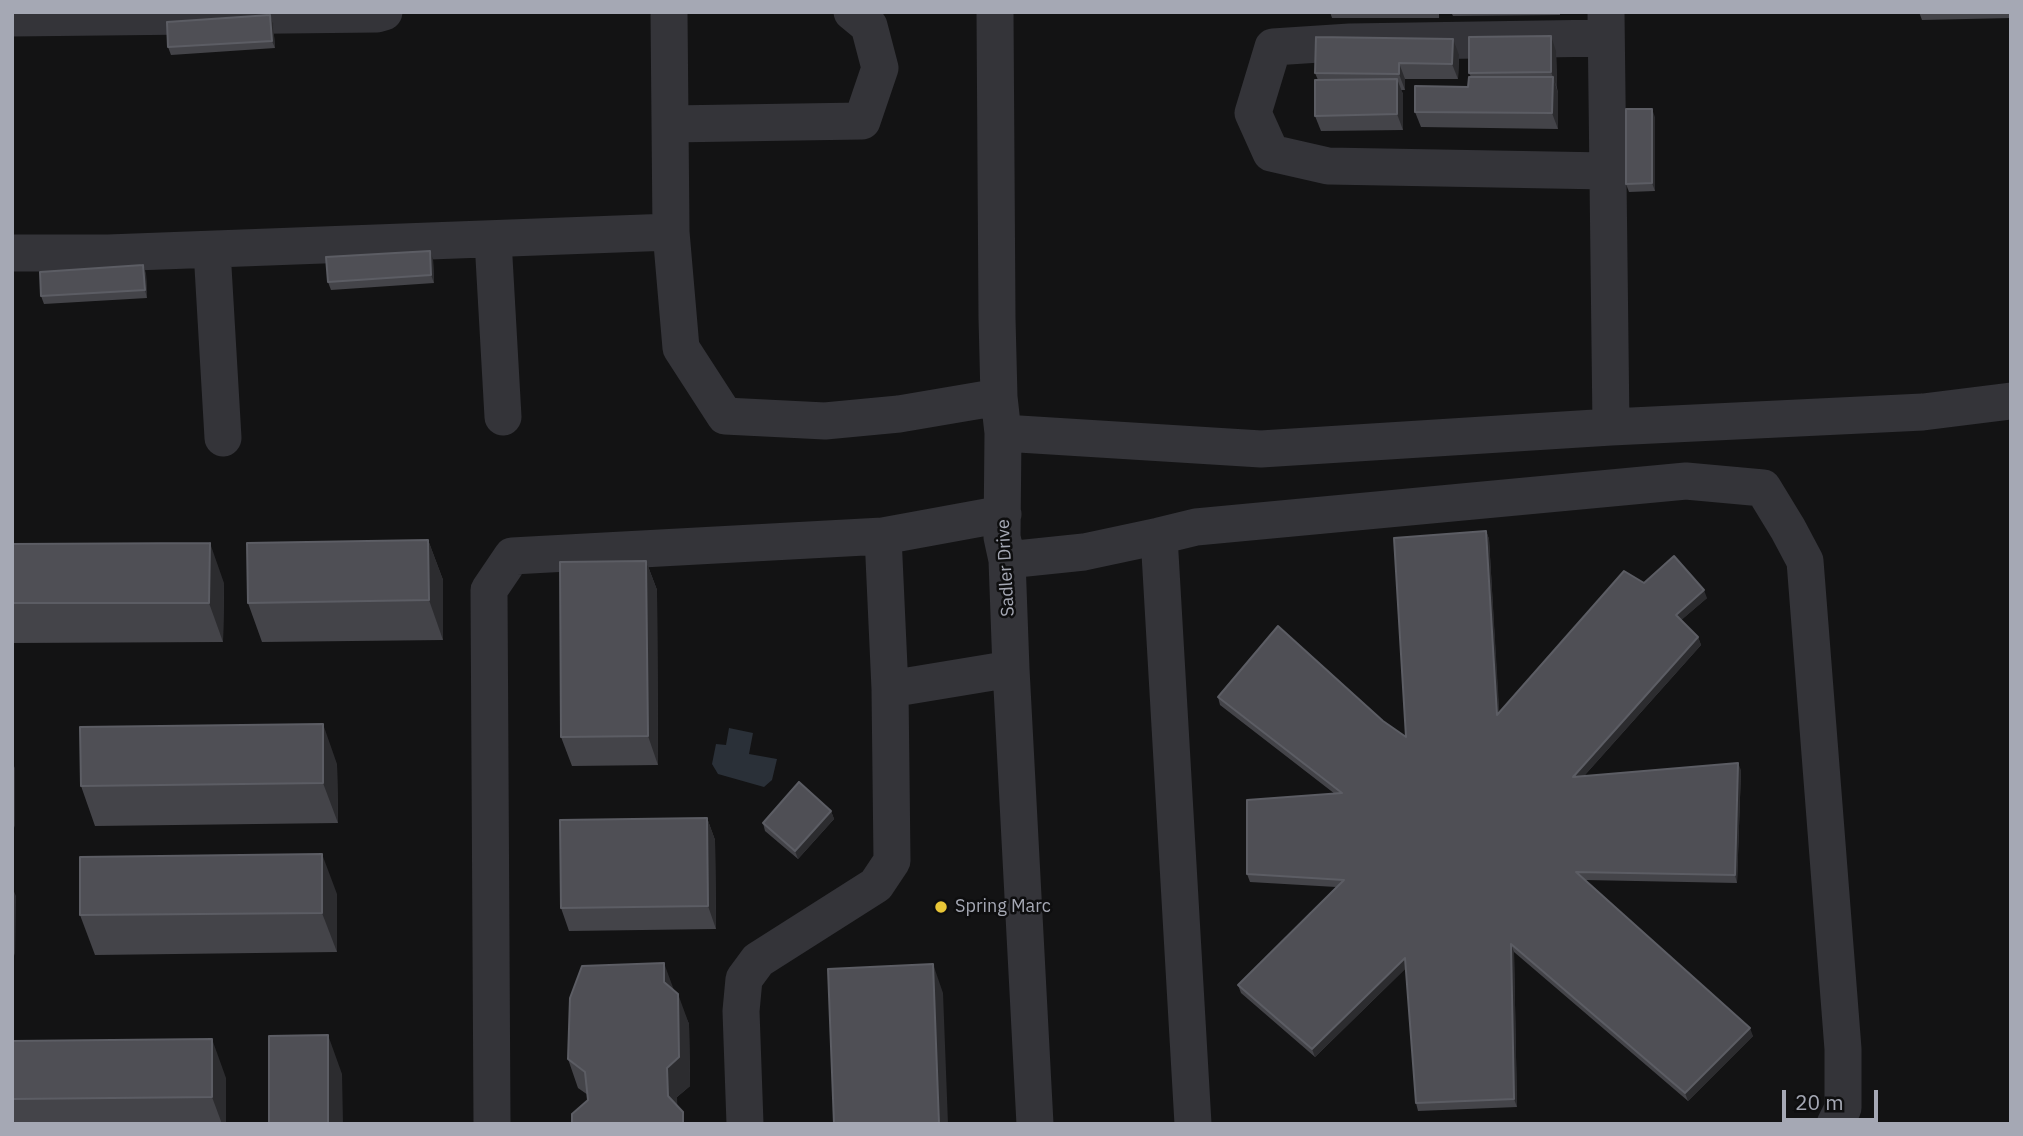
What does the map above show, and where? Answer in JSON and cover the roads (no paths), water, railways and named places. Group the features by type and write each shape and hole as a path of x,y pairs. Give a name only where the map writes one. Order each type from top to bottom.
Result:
{"street":[{"path":"33,16 384,12"},
{"path":"695,12 669,13 671,232 681,348 725,416 825,421 899,414 1001,415 1261,449 1611,427 1923,412 2011,401"},
{"path":"670,124 862,121 880,68 869,26 852,12"},
{"name":"Sadler Drive","path":"995,12 1002,537 1007,560 1035,1124"},
{"path":"1608,172 1328,166 1271,153 1253,113 1273,47 1606,25 1608,172 1611,427"},
{"path":"12,253 212,250 671,232"},
{"path":"493,240 503,417"},
{"path":"212,250 223,438"},
{"path":"1007,560 1084,552 1196,527 1686,481 1763,488 1805,561 1843,1049 1843,1108 1835,1124"},
{"path":"492,1124 489,590 512,556 883,536 1003,514"},
{"path":"745,1124 741,1011 744,979 758,960 876,885 892,861 890,689 883,536"},
{"path":"1159,536 1193,1124"},
{"path":"890,689 1011,669"}],"place":[{"name":"Spring Marc","path":"941,907"}]}
